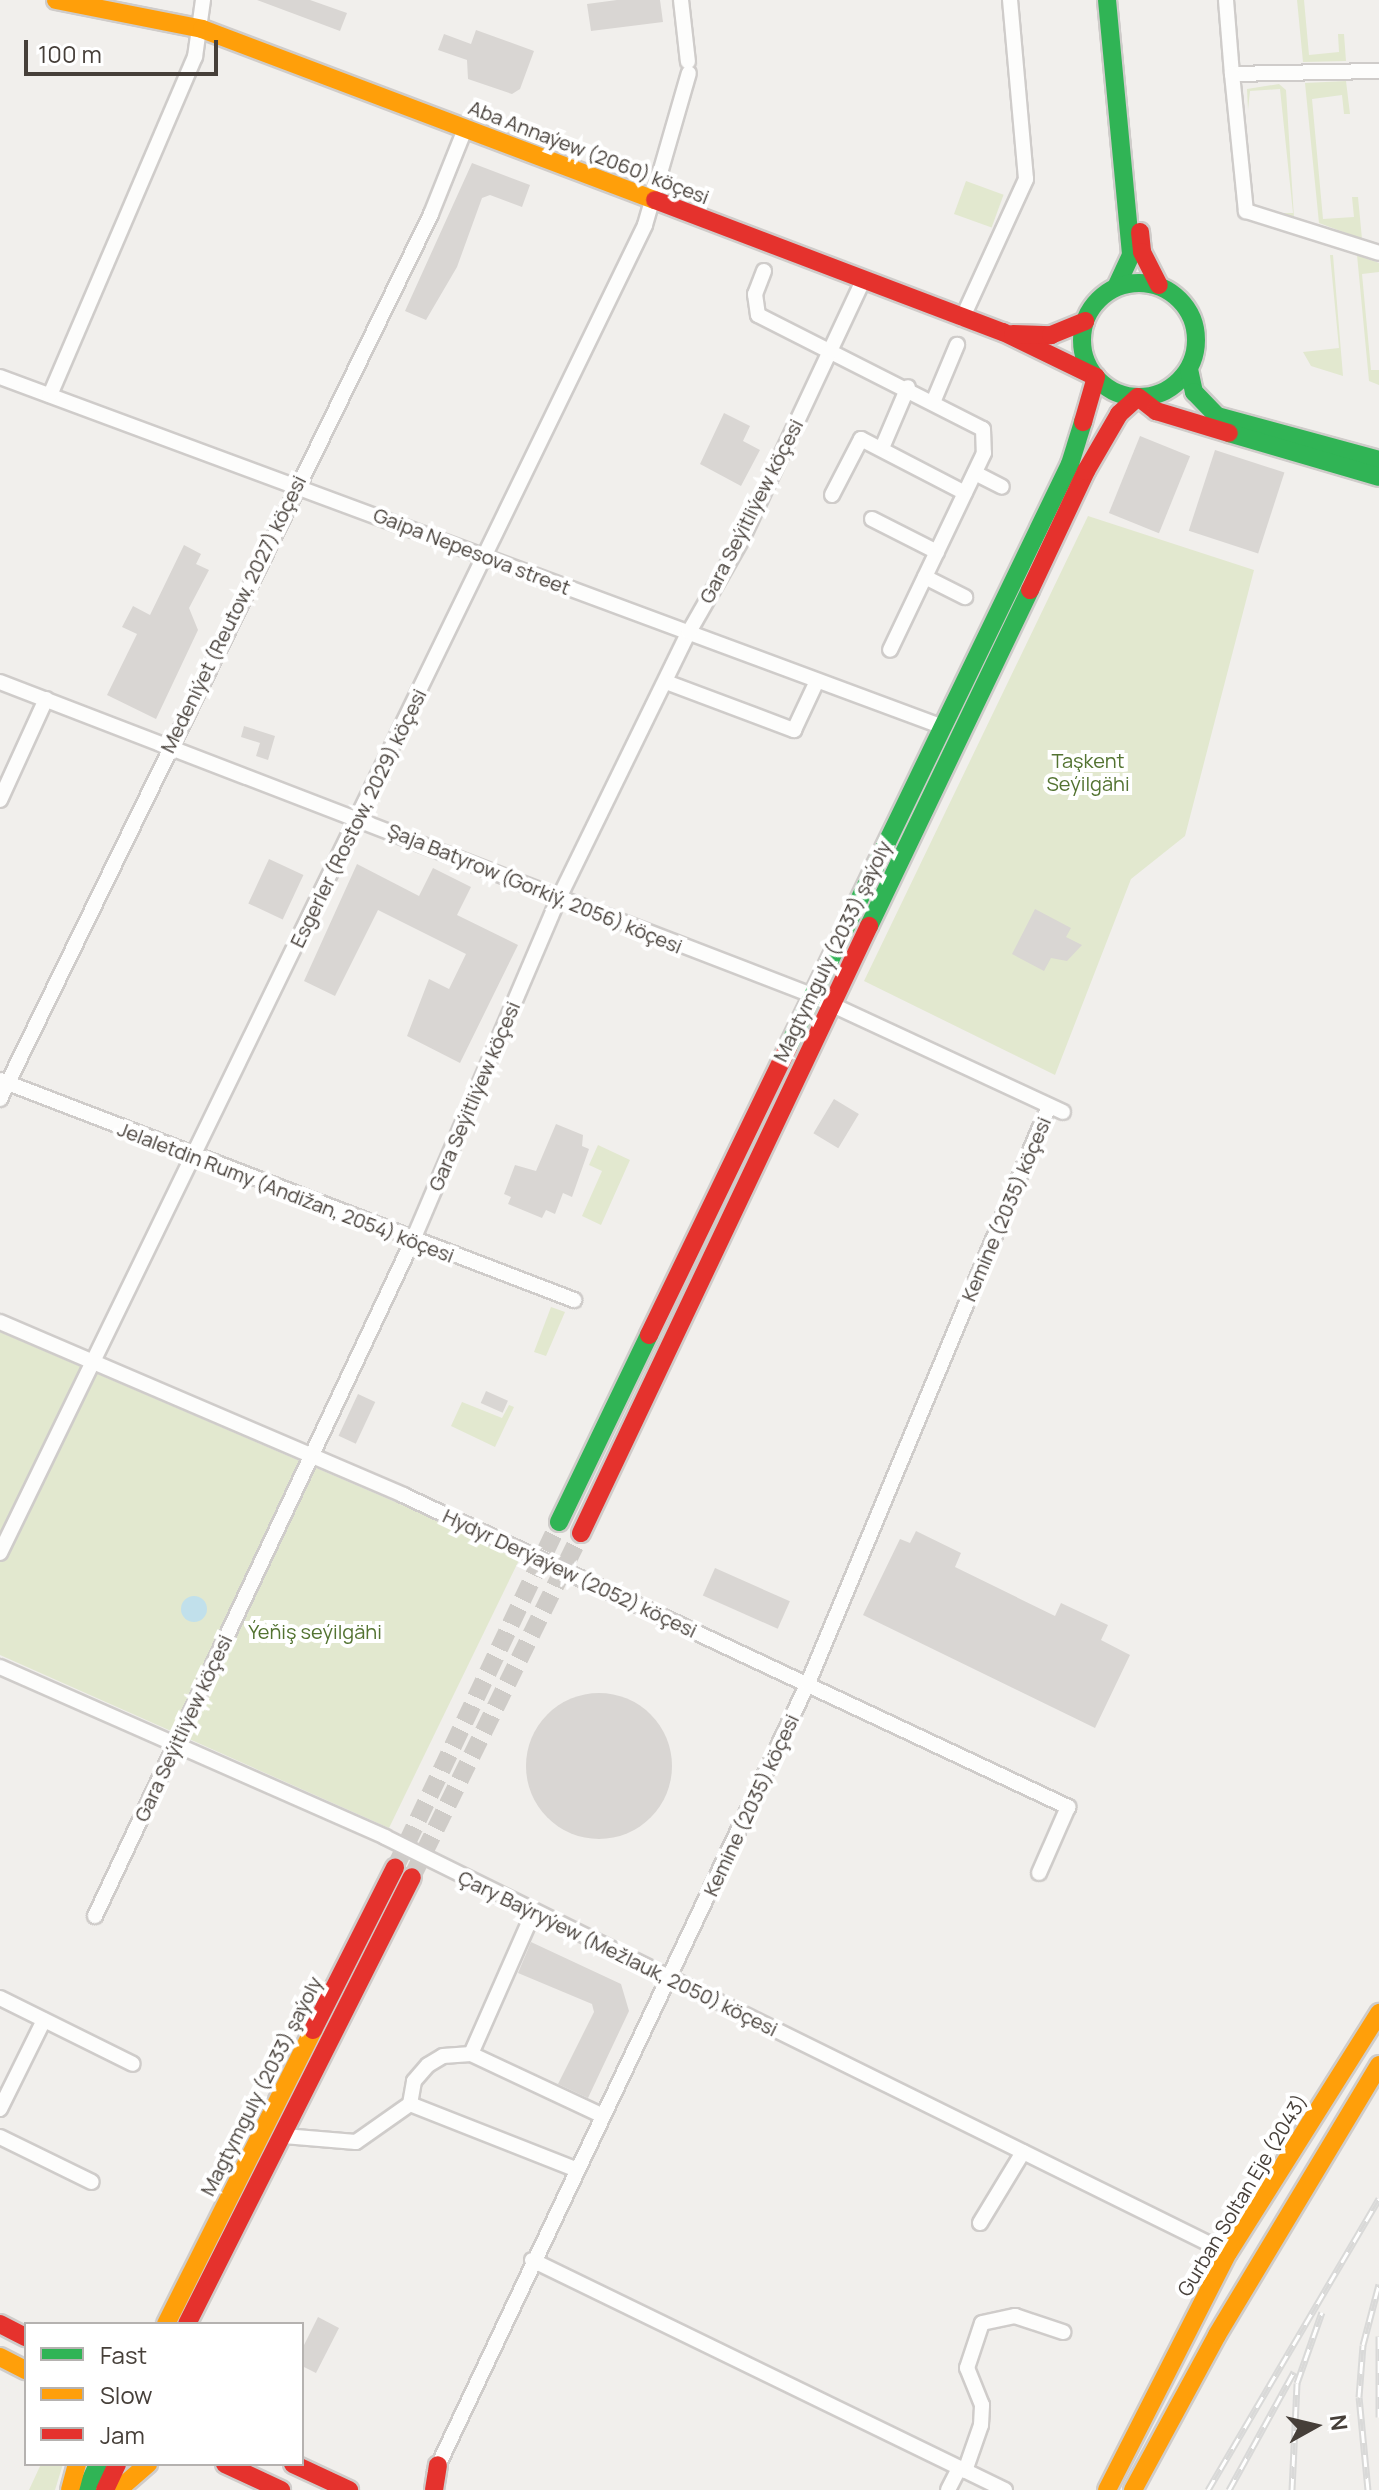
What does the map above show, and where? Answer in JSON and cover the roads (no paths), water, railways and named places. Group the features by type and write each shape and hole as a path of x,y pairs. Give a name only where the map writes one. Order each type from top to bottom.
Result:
{"main road":[{"name":"Aba Annaýew (2060) köçesi","path":"56,0 202,29 1003,332 1096,377"},
{"path":"1003,332 1051,335 1085,321 1116,287 1131,255 1107,0"},
{"path":"1117,0 1142,252 1159,285 1193,318 1197,335 1189,369 1194,392 1217,416 1379,460"},
{"path":"1116,287 1159,285"},
{"path":"1085,321 1083,351 1096,377 1138,397 1156,411 1379,477"},
{"path":"1138,397 1166,391 1189,369"},
{"name":"Magtymguly (2033) şaýoly","path":"559,1522 809,994 1070,464 1096,377"},
{"name":"Magtymguly (2033) şaýoly","path":"581,1533 1086,471 1119,414 1138,397"},
{"name":"Magtymguly (2033) şaýoly","path":"167,2322 404,1872 284,2136 188,2322"},
{"name":"Gurban Soltan Eje (2043)","path":"1107,2490 1228,2253 1379,2013"},
{"path":"1133,2490 1217,2335 1379,2065"},
{"path":"0,2324 24,2336"},
{"path":"0,2357 24,2369"},
{"path":"434,2490 438,2465"},
{"path":"70,2490 76,2466"},
{"path":"86,2490 97,2466"},
{"path":"105,2490 116,2466"},
{"path":"118,2490 146,2466"},
{"path":"229,2466 281,2490"},
{"path":"297,2466 349,2490"}],"street":[{"path":"50,395 202,29 203,0"},
{"name":"Esgerler (Rostow, 2029) köçesi","path":"0,1553 357,817 488,559 654,202 689,68 681,0"},
{"path":"962,319 1026,179 1010,0"},
{"path":"1226,0 1246,211 1379,253"},
{"path":"1232,74 1379,71"},
{"name":"Medeniýet (Reutow, 2027) köçesi","path":"0,1099 4,1081 296,485 436,215 465,129"},
{"path":"764,271 755,294 758,315 934,400 983,429 984,453 890,650"},
{"name":"Gara Seýitliýew köçesi","path":"95,1916 412,1242 558,900 689,632 742,539 863,281"},
{"path":"934,400 957,345"},
{"name":"Gaipa Nepesova street","path":"0,377 943,727"},
{"path":"882,448 908,387"},
{"path":"832,495 859,440 882,448 965,493"},
{"path":"975,473 1002,487"},
{"path":"872,519 937,552"},
{"path":"925,577 965,597"},
{"path":"666,682 794,730 817,681"},
{"name":"Şaja Batyrow (Gorkiý, 2056) köçesi","path":"0,682 170,744 558,900 809,994 1056,1109"},
{"path":"0,800 46,699"},
{"name":"Jelaletdin Rumy (Andižan, 2054) köçesi","path":"4,1081 193,1158 574,1300"},
{"name":"Kemine (2035) köçesi","path":"426,2490 575,2169 808,1683 1056,1109"},
{"name":"Hydyr Derýaýew (2052) köçesi","path":"0,1322 311,1456 808,1683 1068,1807 1039,1873"},
{"name":"Çary Baýryýew (Mežlauk, 2050) köçesi","path":"0,1667 176,1744 534,1911 1228,2253"},
{"path":"471,2054 534,1911"},
{"path":"0,1998 133,2064"},
{"path":"0,2109 44,2020"},
{"path":"284,2136 356,2142 410,2104 414,2081 428,2065 443,2056 471,2054 601,2115"},
{"path":"410,2104 575,2169"},
{"path":"0,2137 92,2182"},
{"path":"980,2223 1023,2152"},
{"path":"532,2260 1005,2490"},
{"path":"948,2490 962,2470 981,2425 982,2405 967,2368 982,2323 1015,2316 1063,2332"}],"water":[{"path":"194,1596 203,1600 207,1609 203,1618 194,1622 185,1618 181,1609 185,1600"}],"tunnel":[{"path":"395,1868 559,1522"},
{"path":"412,1877 581,1533"}],"railway":[{"path":"1208,2490 1379,2198"},
{"path":"1368,2490 1359,2397 1363,2345 1379,2284"},
{"path":"1292,2490 1297,2383 1322,2312"},
{"path":"1379,2336 1379,2417"},
{"path":"1229,2490 1294,2372"}],"park label":[{"name":"Taşkent Seýilgähi","path":"1088,772"},
{"name":"Ýeňiş seýilgähi","path":"315,1631"}]}
